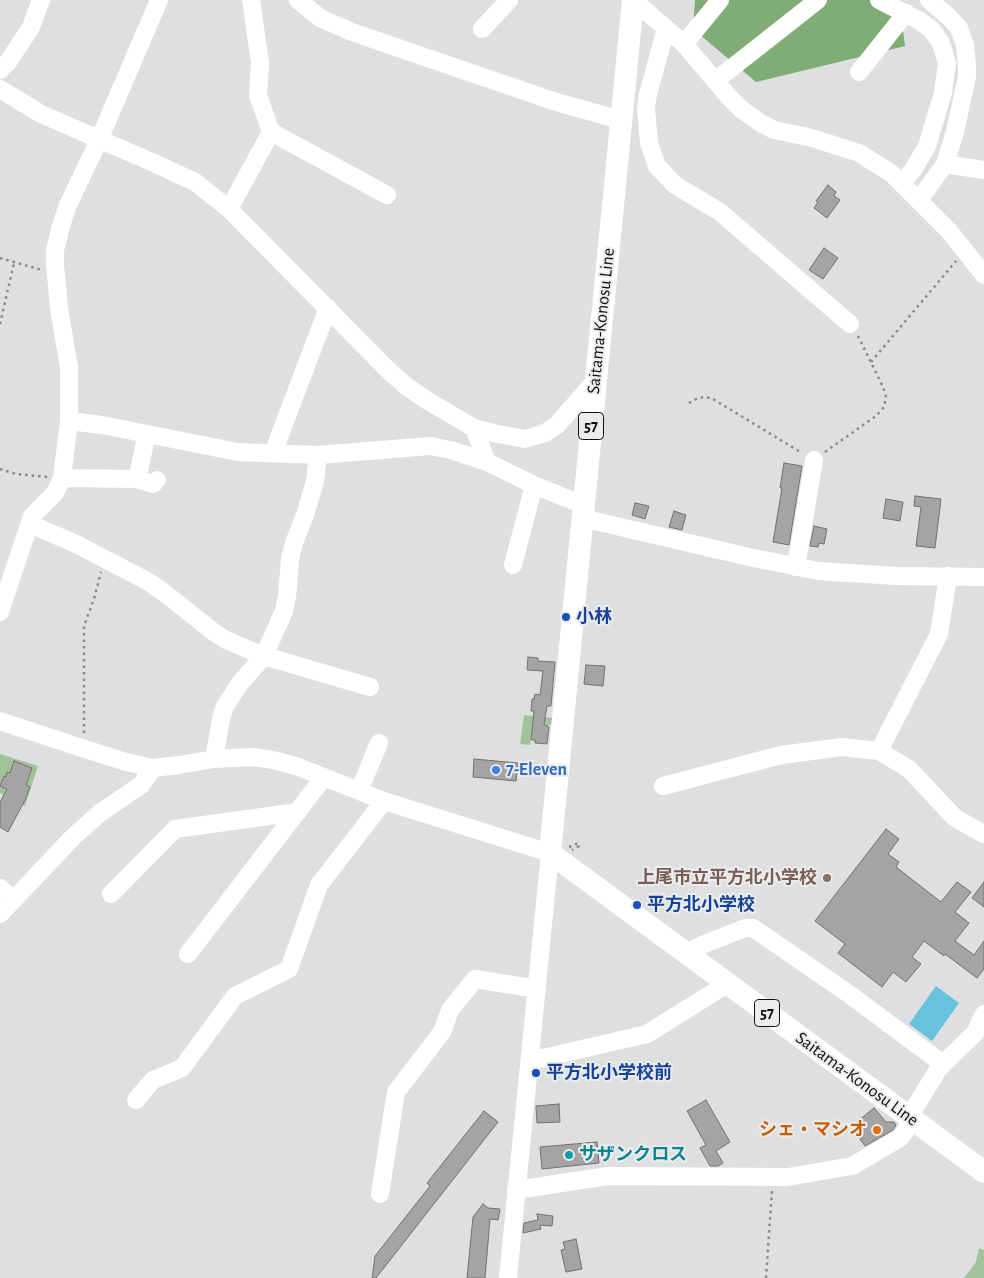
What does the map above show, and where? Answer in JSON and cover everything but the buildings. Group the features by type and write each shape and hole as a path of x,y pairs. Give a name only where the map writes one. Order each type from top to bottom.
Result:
{"main road":[{"name":"Saitama-Konosu Line","path":"633,0 583,512 562,850 727,984 984,1172"}],"street":[{"path":"0,70 8,62 31,27 42,0"},
{"path":"0,612 32,516 55,492 62,478 69,421 69,367 58,308 56,274 55,250 61,226 68,205 99,140 159,0"},
{"path":"229,209 271,132 258,95 260,63 251,0"},
{"path":"298,0 320,18 352,32 556,102 621,120"},
{"path":"482,29 509,0"},
{"path":"633,0 684,44 741,109 774,130 812,138 859,153 891,173 919,200 984,274"},
{"path":"684,44 720,0"},
{"path":"715,81 818,0"},
{"path":"882,0 920,21 936,35 942,43 947,63 943,94 927,146 913,170 902,182"},
{"path":"919,200 945,164 950,151 963,98 967,64 965,45 959,28 937,3"},
{"path":"859,72 906,13"},
{"path":"666,28 646,108 649,142 657,166 675,185 720,212 850,324"},
{"path":"0,89 40,114 154,162 194,182 229,209 406,386 474,428 525,438 546,433 557,425 595,381"},
{"path":"271,132 387,195"},
{"path":"945,164 984,170"},
{"path":"273,453 328,308"},
{"path":"69,421 102,425 238,452 318,455 364,453 430,446 451,450 487,462 583,512 796,567 843,573 896,576 984,577"},
{"path":"474,428 487,462"},
{"path":"137,480 147,434"},
{"path":"214,759 225,706 241,682 264,656 284,611 290,559 315,481 318,455"},
{"path":"796,567 814,460"},
{"path":"62,478 137,480 153,484 157,480"},
{"path":"513,565 534,485"},
{"path":"30,524 105,558 162,591 216,634 264,656 370,687"},
{"path":"879,751 939,634 948,576"},
{"path":"0,721 126,762 153,768 214,759 253,757 274,760 296,766 384,801 562,850 537,988 508,1278"},
{"path":"359,791 379,743"},
{"path":"663,786 781,755 842,747 879,751 909,769 955,818 984,834"},
{"path":"0,914 81,829 100,813 141,785 153,768"},
{"path":"188,954 324,777"},
{"path":"136,1100 153,1080 182,1068 235,996 289,969 319,885 384,801"},
{"path":"111,894 174,829 298,812"},
{"path":"0,888 14,900"},
{"path":"687,953 745,928 753,928 849,994 943,1064"},
{"path":"380,1194 396,1092 442,1032 450,1010 474,979 537,988"},
{"path":"530,1061 647,1034 727,984"},
{"path":"516,1190 608,1176 788,1177 852,1166 900,1138 910,1125 908,1117 943,1064 975,1033 984,1014"}],"path":[{"path":"871,362 965,251"},
{"path":"0,258 56,274"},
{"path":"0,324 14,263"},
{"path":"689,403 698,398 706,397 713,399 814,460 876,416 884,407 886,397 871,362 850,324"},
{"path":"0,469 16,474 62,478"},
{"path":"82,748 85,727 84,626 94,599 105,558"},
{"path":"766,1278 773,1177"}],"green space":[{"path":"695,0 899,0 905,46 756,82 693,29"},
{"path":"524,715 552,718 551,725 534,724 530,745 520,744"},
{"path":"0,754 38,766 25,806 0,793"},
{"path":"979,1248 984,1250 984,1278 964,1278 976,1262"}],"water":[{"path":"936,986 959,1003 932,1041 909,1024"}],"place":[{"name":"小林","path":"566,617"},
{"name":"7-Eleven","path":"496,770"},
{"name":"上尾市立平方北小学校","path":"827,878"},
{"name":"平方北小学校","path":"637,905"},
{"name":"平方北小学校前","path":"536,1073"},
{"name":"シェ・マシオ","path":"877,1130"},
{"name":"サザンクロス","path":"569,1155"}]}
